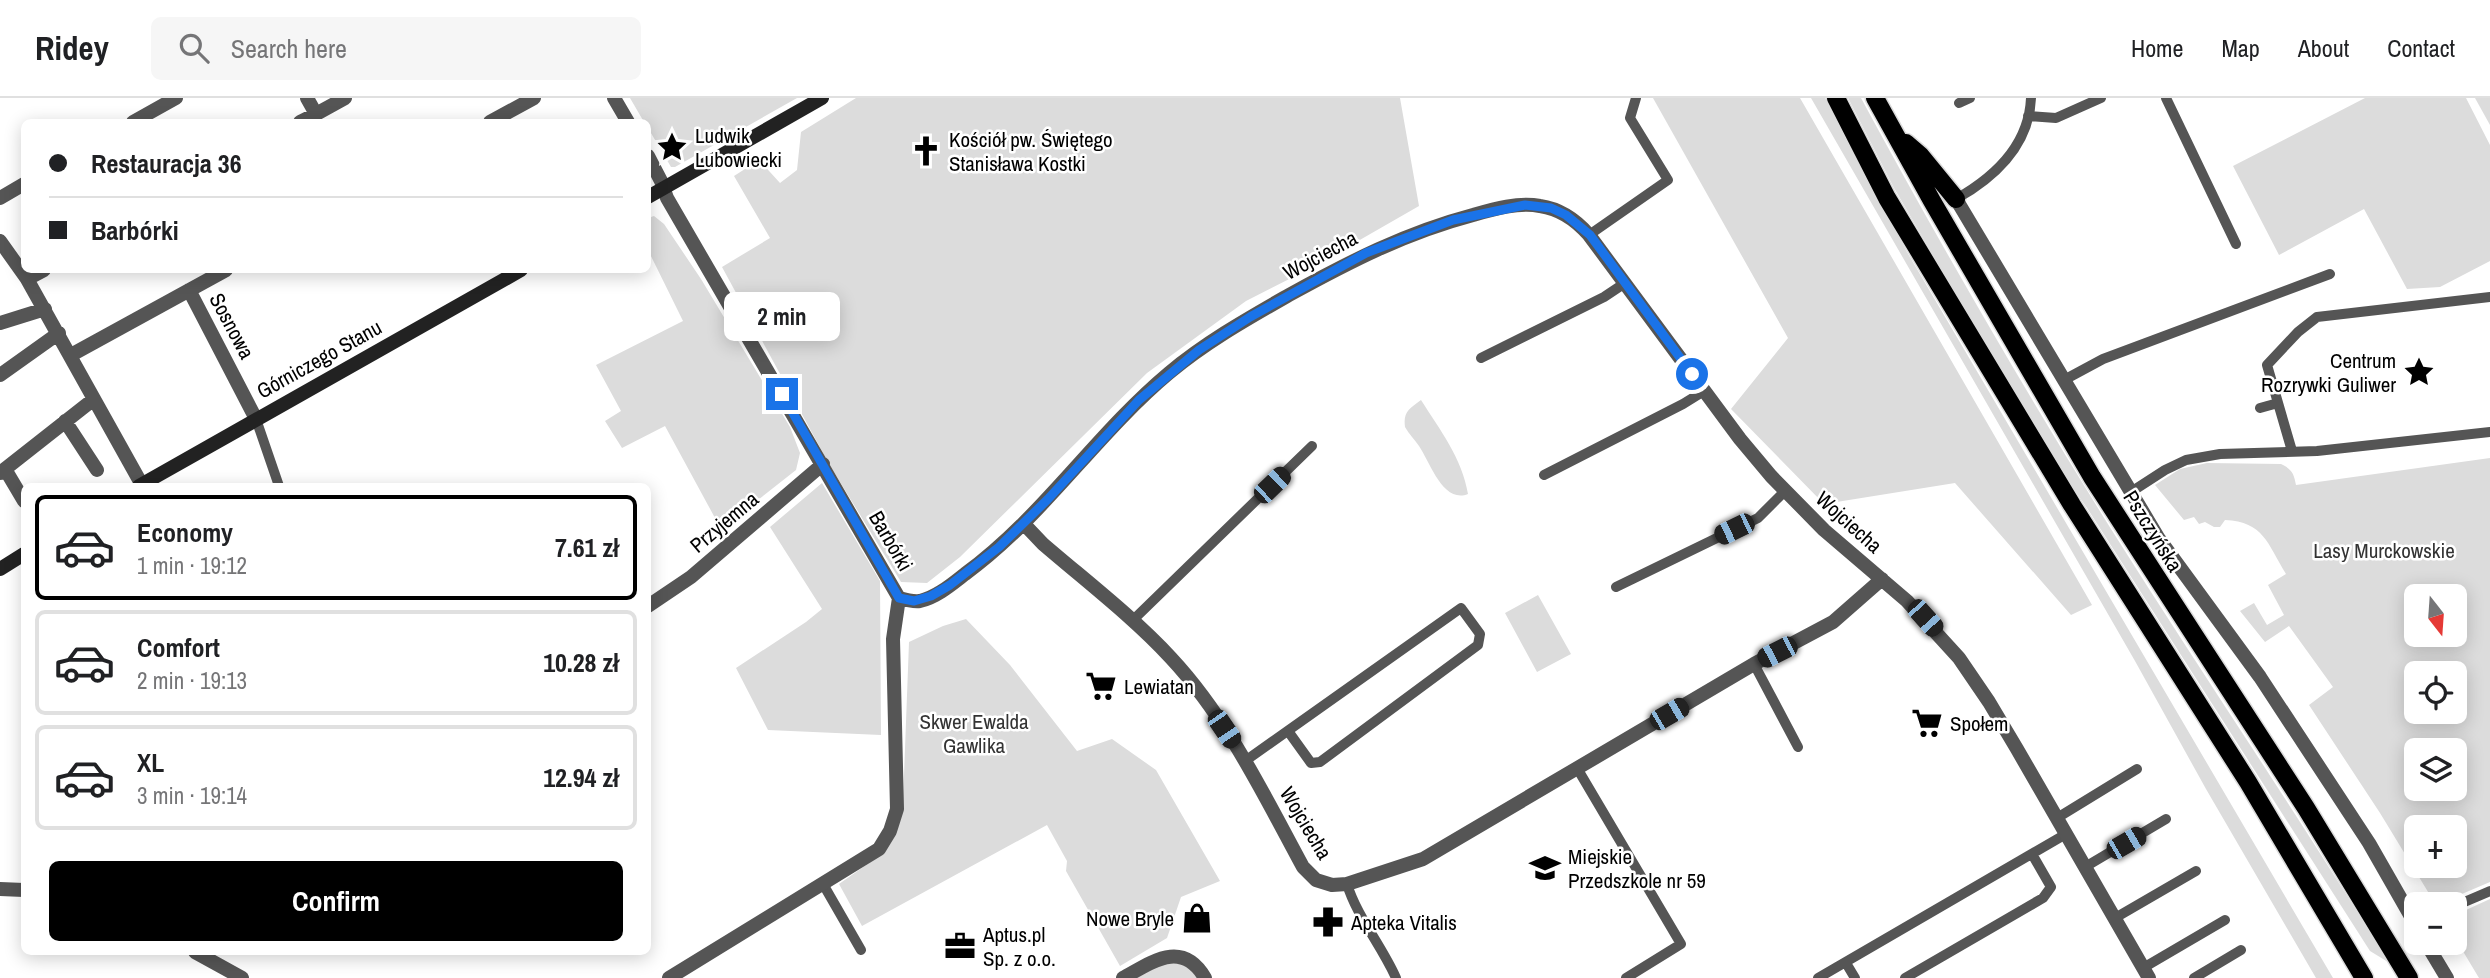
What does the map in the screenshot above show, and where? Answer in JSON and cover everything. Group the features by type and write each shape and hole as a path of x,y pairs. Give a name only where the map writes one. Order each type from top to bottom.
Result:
{"main road":[{"path":"1836,98 1894,209 2072,505 2248,782 2364,978"},
{"name":"Pszczyńska","path":"1875,98 2092,477 2306,808 2409,978"},
{"path":"1893,132 1920,155 1956,199"}],"street":[{"path":"138,119 176,98"},
{"path":"307,98 316,114"},
{"path":"306,119 345,98"},
{"path":"496,119 534,98"},
{"path":"614,98 626,119"},
{"path":"651,195 822,98"},
{"name":"Barbórki","path":"651,161 662,181 663,189 899,598 893,639 897,809 890,831 879,849 687,973 668,978"},
{"path":"0,198 21,186"},
{"path":"1956,199 2173,559 2260,677 2369,843 2404,905"},
{"name":"Wojciecha","path":"899,598 914,601 937,593 984,560 1024,524 1124,415 1169,373 1223,333 1356,258 1383,246 1453,220 1511,206 1539,205 1551,208 1566,215 1590,235 1704,391 1785,491 1824,530 1925,618 1974,679 2146,973"},
{"path":"0,241 21,271"},
{"path":"23,273 59,333 138,483"},
{"path":"27,279 38,273"},
{"name":"Sosnowa","path":"71,355 220,273"},
{"name":"Górniczego Stanu","path":"145,483 517,273"},
{"name":"Sosnowa","path":"189,290 256,419"},
{"path":"0,323 45,309"},
{"path":"0,375 59,333"},
{"path":"21,497 3,471 94,399"},
{"path":"65,421 97,470"},
{"name":"Przyjemna","path":"651,604 691,577 822,464"},
{"name":"Wojciecha","path":"1024,524 1172,659 1245,761 1303,867 1316,880 1332,885 1347,884 1423,859 1754,664 1833,622 1882,579"},
{"path":"0,569 21,556"},
{"path":"0,889 21,890"},
{"path":"200,955 242,978"},
{"path":"2433,955 2447,978"},
{"path":"1123,978 1168,956 1189,960 1200,969 1205,978"}],"lane":[{"path":"1590,235 1668,180 1630,118 1636,98"},
{"path":"1956,199 2004,165 2023,135 2031,98"},
{"path":"2028,116 2056,118 2101,98"},
{"path":"2166,98 2236,243"},
{"path":"2064,380 2103,359 2330,274"},
{"path":"1481,358 1604,297 1625,283"},
{"path":"2292,452 2267,365 2298,332 2317,317 2490,297"},
{"path":"1545,475 1704,391"},
{"path":"2260,408 2278,403"},
{"path":"256,419 278,483"},
{"path":"2131,492 2186,460 2220,454 2317,451 2490,432"},
{"path":"1132,621 1312,446"},
{"path":"1616,587 1758,518 1785,491"},
{"path":"1245,761 1461,608 1480,634 1478,645 1320,761 1311,762 1288,731"},
{"path":"1754,664 1798,747"},
{"path":"1577,768 1681,944 1626,978"},
{"path":"2057,817 2137,769"},
{"path":"2085,867 2166,819"},
{"path":"1818,978 2066,834"},
{"path":"1905,978 2043,898 2051,887 2032,854"},
{"path":"2115,918 2196,870"},
{"path":"823,884 862,950"},
{"path":"1347,884 1396,978"},
{"path":"2467,901 2490,891"},
{"path":"2146,973 2225,920"},
{"path":"2194,978 2241,950"},
{"path":"1846,963 1855,978"}],"green space":[{"path":"630,98 797,98 675,167 671,167 651,133 651,119 642,119"},
{"path":"856,98 1400,98 1419,206 1311,268 1246,301 1147,373 960,557 927,583 901,582 829,464 722,267 770,238 734,176 759,160 780,183 797,170 801,132"},
{"path":"1653,98 1800,98 2092,605 2071,615 1955,483 1824,504 1731,409 1788,338"},
{"path":"1811,98 1825,98 1907,252 2333,978 2316,978"},
{"path":"1848,98 1861,98 1983,315 2078,476 2388,962 2370,951 2087,508 2048,452 1894,188"},
{"path":"2365,98 2466,98 2490,145 2490,261 2440,287 2407,289 2364,209 2279,255 2233,166"},
{"path":"2475,98 2490,98 2490,125"},
{"path":"654,216 664,224 701,279 790,427 800,453 796,470 721,529 665,426 622,448 605,421 621,411 596,365 683,321 651,256 651,217"},
{"path":"1421,400 1456,456 1468,494 1451,493 1444,487 1405,427 1408,411"},
{"name":"Lasy Murckowskie","path":"2490,458 2490,882 2467,892 2428,892 2420,878 2467,878 2467,815 2404,815 2404,852 2309,705 2333,687 2289,626 2265,642 2240,611 2254,603 2267,625 2284,615 2268,585 2286,574 2269,544 2256,530 2238,522 2225,520 2220,527 2214,527 2205,522 2199,524 2194,517 2184,520 2155,485 2180,469 2207,463 2281,464 2292,472 2296,485"},
{"path":"822,483 880,581 881,735 768,730 736,668 822,609 770,527"},
{"path":"1538,595 1571,654 1537,672 1505,613"},
{"name":"Skwer Ewalda Gawlika","path":"966,619 1010,665 1077,751 1112,739 1156,770 1220,881 1181,897 1167,938 1120,966 1066,871 1067,861 1047,825 862,926 839,884 879,856 903,802 909,642 943,626"},
{"path":"2490,899 2490,978 2479,978 2465,955 2467,910"},
{"path":"1172,961 1187,966 1198,978 1134,978 1154,966"}],"place":[{"name":"Ludwik Lubowiecki","path":"672,147"},
{"name":"Kościół pw. Świętego Stanisława Kostki","path":"926,151"},
{"name":"Centrum Rozrywki Guliwer","path":"2419,372"},
{"name":"Lewiatan","path":"1101,686"},
{"name":"Społem","path":"1927,723"},
{"name":"Miejskie Przedszkole nr 59","path":"1545,868"},
{"name":"Nowe Bryle","path":"1197,918"},
{"name":"Apteka Vitalis","path":"1328,922"},
{"name":"Aptus.pl Sp. z o.o.","path":"960,946"}],"route":[{"path":"782,394 899,598 914,601 950,585 999,547 1048,499 1139,400 1169,373 1223,333 1366,253 1453,220 1525,205 1539,205 1566,215 1590,235 1692,374"}]}
